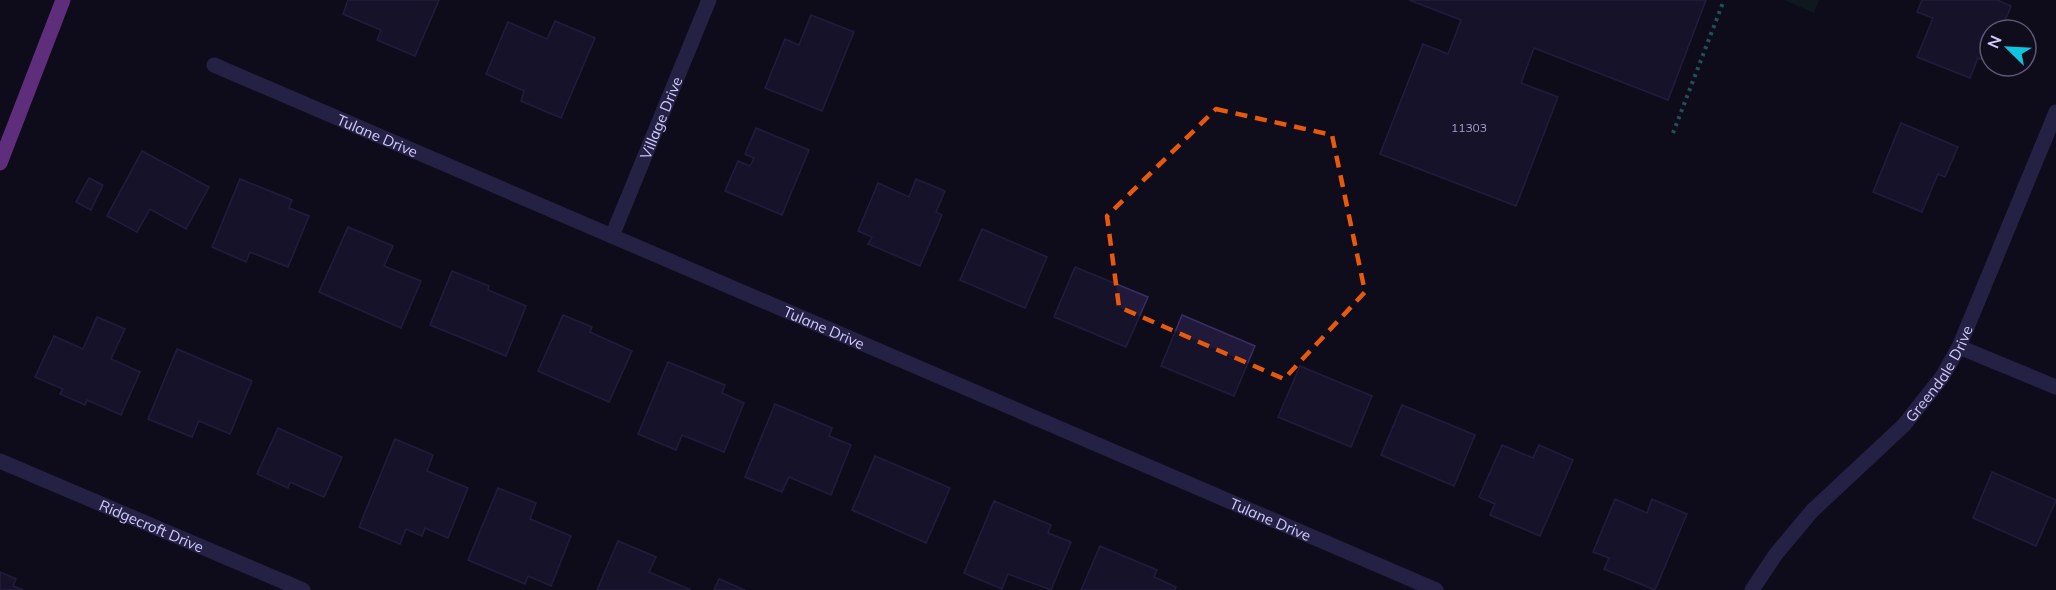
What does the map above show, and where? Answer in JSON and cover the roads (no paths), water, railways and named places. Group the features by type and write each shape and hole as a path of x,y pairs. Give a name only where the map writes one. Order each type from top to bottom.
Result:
{"main road":[{"path":"0,163 63,0"}],"street":[{"name":"Village Drive","path":"612,236 709,0"},
{"name":"Tulane Drive","path":"214,65 1436,590"},
{"name":"Greendale Drive","path":"1752,590 1776,554 1806,518 1883,447 1910,418 1942,377 1959,347 2056,112"},
{"path":"1959,347 2056,387"},
{"name":"Ridgecroft Drive","path":"0,461 303,590"}]}
